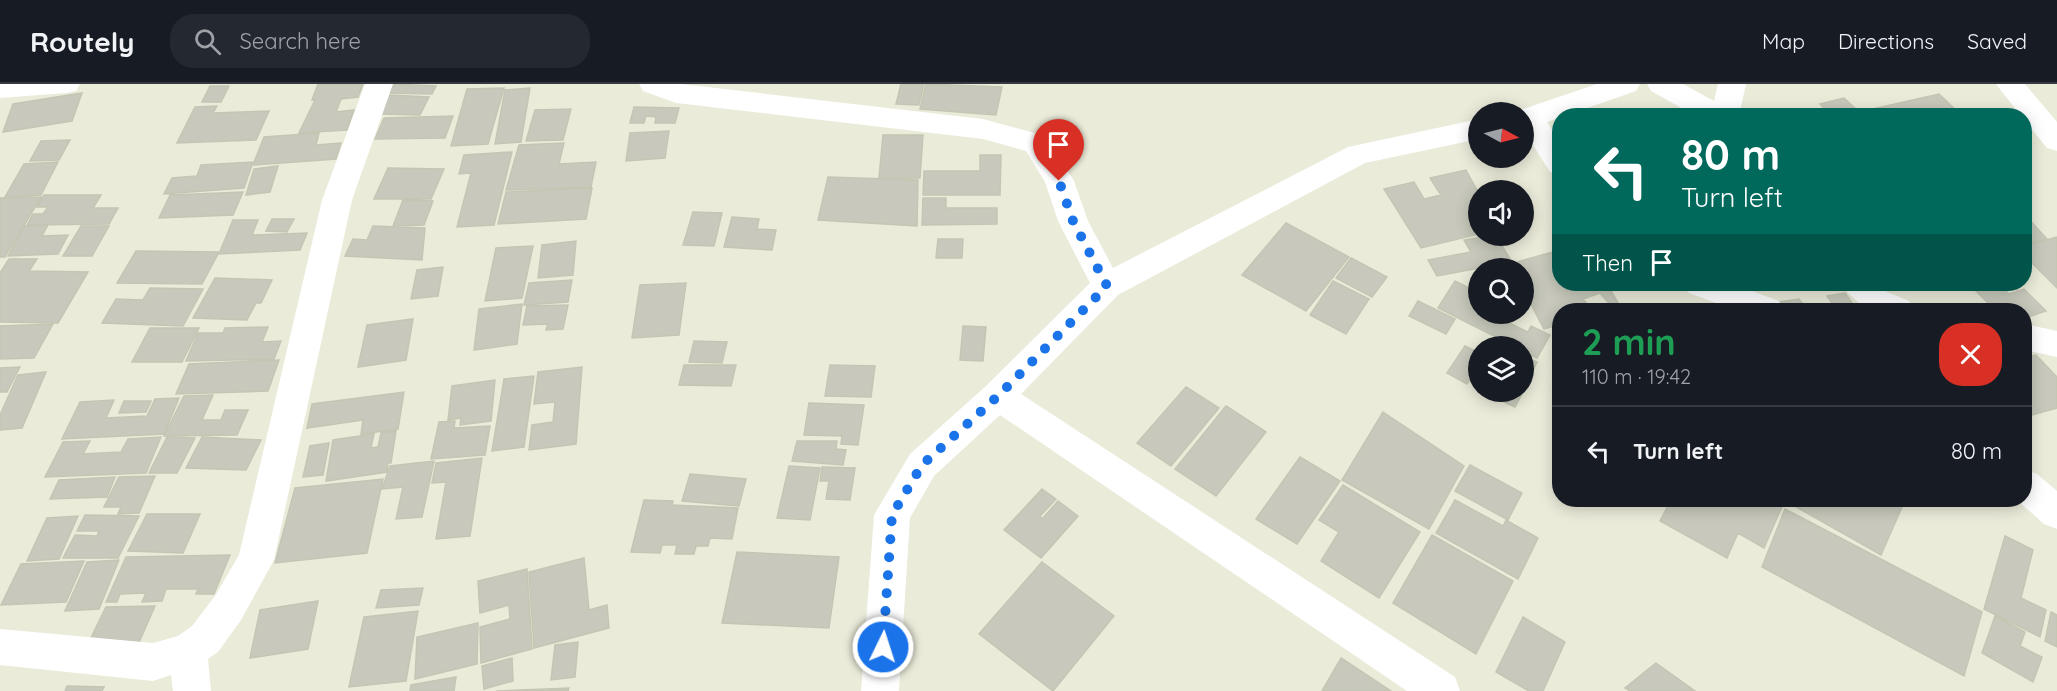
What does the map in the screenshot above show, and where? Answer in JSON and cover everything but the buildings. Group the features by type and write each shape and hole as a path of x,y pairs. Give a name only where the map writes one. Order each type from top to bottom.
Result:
{"street":[{"path":"0,89 66,84"},
{"path":"0,647 153,662 188,651 205,639 228,608 256,560 337,200 380,84"},
{"path":"652,84 676,93 983,129 1036,143 1059,181 1073,221 1107,286"},
{"path":"1661,84 1704,108"},
{"path":"1727,108 1732,84"},
{"path":"2010,84 2030,108"},
{"path":"1534,114 1570,94 1620,85"},
{"path":"2032,111 2055,139 2032,144"},
{"path":"1534,128 1552,154"},
{"path":"880,691 892,515 922,465 998,396 1107,286 1358,154 1468,131"},
{"path":"1718,291 1750,303"},
{"path":"1866,291 1882,303"},
{"path":"2032,339 2057,344"},
{"path":"998,396 1441,691"},
{"path":"2032,491 2057,513"},
{"path":"188,651 192,691"}],"route":[{"path":"883,647 892,515 922,465 998,396 1107,286 1073,221 1059,181"}]}
